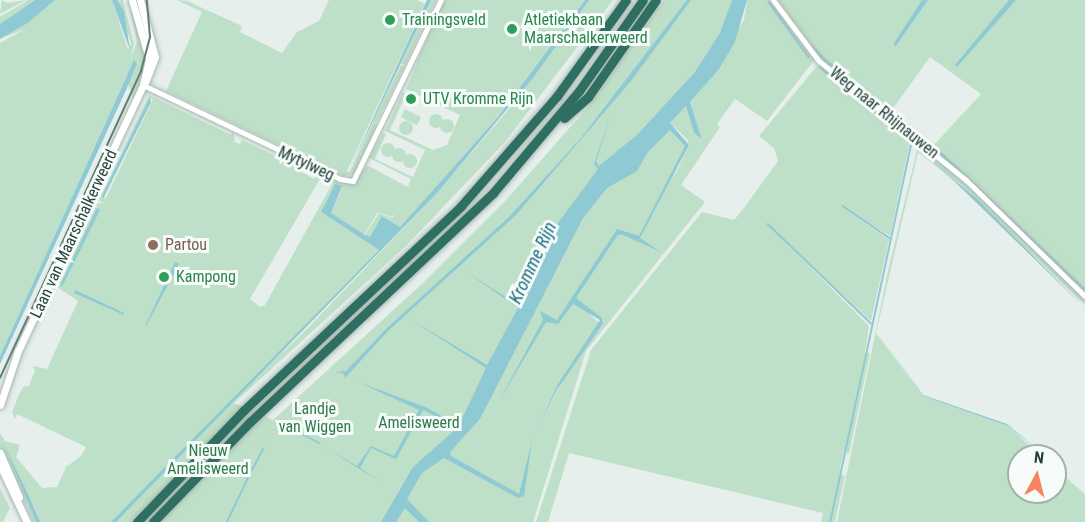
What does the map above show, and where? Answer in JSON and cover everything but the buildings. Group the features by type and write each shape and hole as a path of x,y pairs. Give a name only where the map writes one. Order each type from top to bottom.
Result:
{"highway":[{"path":"137,522 243,411 469,198 557,96 626,0"},
{"path":"153,522 250,422 455,231 545,134 644,0"},
{"path":"545,134 588,97 656,0"}],"main road":[{"name":"Laan van Maarschalkerweerd","path":"132,0 150,59 143,86"},
{"name":"Laan van Maarschalkerweerd","path":"0,405 6,384 143,86 153,70 155,57 140,0"},
{"name":"Laan van Maarschalkerweerd","path":"0,391 6,384"},
{"path":"0,453 27,522"},
{"path":"0,465 20,502"}],"street":[{"name":"Mytylweg","path":"143,86 340,179 353,181 441,0"},
{"name":"Weg naar Rhijnauwen","path":"773,0 819,61 919,139 1004,216 1085,296"}],"green space":[{"path":"2,0 7,3 26,0 0,14"},
{"path":"28,0 35,0 0,24 0,17"},
{"path":"55,0 112,0 128,50 131,43 117,0 123,0 134,44 131,58 137,41 130,10 134,10 147,56 134,100 128,85 137,64 127,75 0,356 0,43 25,29 0,39 28,23"},
{"path":"177,0 187,1 242,26 240,32 282,53 297,32 319,21 329,0 417,0 425,4 347,171 350,172 373,122 377,125 354,174 344,176 166,91 202,12"},
{"path":"431,0 436,0 405,65 401,64"},
{"path":"443,0 585,0 498,117 400,227 383,216 370,238 365,235 379,213 392,218 401,208 392,217 378,212 364,235 331,213 342,187 335,184 321,212 379,250 230,402 308,328 438,192 508,110 589,0 613,0 505,142 407,245 234,403 273,420 424,282 506,200 588,107 664,0 737,0 715,56 662,119 687,142 671,183 689,145 687,139 670,123 686,106 694,133 702,141 690,102 744,20 747,0 772,0 815,59 767,121 735,99 717,124 720,127 681,185 705,202 586,351 533,522 39,522 4,445 36,522 33,522 0,447 0,433 5,441 20,445 16,457 42,488 57,487 66,467 81,456 86,447 17,414 15,419 12,413 24,386 29,386 35,370 32,366 47,369 78,301 57,287 97,204 103,203 99,200 149,95 231,135 233,131 235,142 240,144 242,140 301,168 300,171 314,179 316,175 321,177 250,299 260,307 265,305 332,184 330,180 354,182 367,165 408,187 411,179 369,158 383,133 386,134 375,159 413,177 425,150 385,131 403,92 406,94 390,130 433,150 447,145 460,115 406,89","holes":["150,98 153,99 106,198 102,198","577,302 602,318 603,324 568,371 534,434 558,384 600,324"]},
{"path":"778,0 1085,0 1085,295 932,147 981,94 930,57 889,114 815,54"},
{"path":"401,65 405,67 376,123 372,121"},
{"path":"817,66 910,142 890,236 841,206 889,240 871,321 767,224 869,326 865,352 870,353 849,454 844,451 839,474 845,476 835,522 821,522 823,513 569,453 548,522 536,522 591,350 702,212 734,220 744,208 778,161 774,148 759,136"},
{"path":"405,109 421,117 417,125 401,117"},
{"path":"436,114 441,116 443,121 441,126 436,128 431,126 429,121 431,116"},
{"path":"447,119 452,121 454,126 452,131 447,133 442,131 440,126 442,121"},
{"path":"406,121 411,123 413,128 411,133 406,135 401,133 399,128 401,123"},
{"path":"919,142 1017,231 1085,299 1085,305 960,184 918,152 876,333 923,396 1008,426 1028,444 1007,444 1007,504 1067,504 1067,478 1085,494 1085,522 837,522 888,271"},
{"path":"388,143 393,145 395,150 393,155 388,157 383,155 381,150 383,145"},
{"path":"399,148 404,150 406,155 404,160 399,162 394,160 392,155 394,150"},
{"path":"410,154 415,156 417,161 415,166 410,168 405,166 403,161 405,156"},
{"path":"93,204 39,318 38,315"},
{"path":"0,488 10,508 3,522 0,522"}],"water":[{"path":"35,0 55,0 28,23 0,39 0,24"},
{"path":"112,0 117,0 124,11 130,50"},
{"path":"427,0 431,0 348,173"},
{"path":"585,0 589,0 533,78 438,192 116,522 111,522 379,250 321,212 335,184 342,186 331,213 370,237 382,216 400,227 498,117"},
{"path":"687,0 691,0 631,81 516,215 388,331 345,378 343,373 335,372 346,371 386,329 509,217 581,138"},
{"path":"732,0 747,0 735,42 719,69 690,102 702,140 694,133 686,106 670,123 689,145 640,238 661,252 621,234 617,236 576,298 602,318 603,324 558,388 534,435 558,384 600,320 573,304 558,324 546,322 499,401 543,320 540,311 557,320 617,229 639,236 685,146 670,130 648,152 637,171 607,188 583,218 480,419 450,452 451,456 519,494 532,441 524,496 518,498 444,458 422,473 407,499 429,522 419,522 405,508 396,522 381,522 413,467 458,427 423,410 396,459 371,448 360,468 382,483 326,448 357,466 371,446 394,456 419,410 358,382 425,407 459,425 486,368 410,319 487,365 518,308 465,271 520,306 558,223 598,169 594,164 611,113 596,162 599,166 638,134 695,72 720,33"},
{"path":"922,0 928,0 895,47 894,43"},
{"path":"1009,0 1016,0 957,67 955,65"},
{"path":"134,60 137,64 126,90 0,364 0,356"},
{"path":"150,97 151,102 103,199 102,196"},
{"path":"921,152 977,199 1085,308 953,180"},
{"path":"97,208 100,210 62,287 61,284"},
{"path":"175,262 179,264 146,326 146,324"},
{"path":"75,290 124,313 124,315 74,293"},
{"path":"878,333 923,395 1007,424 1031,444 1008,426 923,396"},
{"path":"281,423 321,445 281,424 264,438"},
{"path":"4,445 24,486 40,522 36,522"}],"waterway":[{"path":"769,2 809,57"},
{"path":"808,42 822,56"},
{"path":"823,58 933,145 1085,289"},
{"path":"820,67 912,143 831,522"},
{"path":"843,206 891,239"},
{"path":"768,224 871,323"},
{"path":"252,470 263,449"},
{"path":"227,522 248,478"}],"tram line":[{"path":"0,378 141,71 150,37 147,0"}],"place":[{"name":"Trainingsveld","path":"390,20"},
{"name":"Atletiekbaan Maarschalkerweerd","path":"512,29"},
{"name":"UTV Kromme Rijn","path":"411,99"},
{"name":"Partou","path":"153,245"},
{"name":"Kampong","path":"164,277"}],"water label":[{"name":"Kromme Rijn","path":"533,263"}],"park label":[{"name":"Landje van Wiggen","path":"315,418"},
{"name":"Amelisweerd","path":"419,423"},
{"name":"Nieuw Amelisweerd","path":"208,460"}]}
